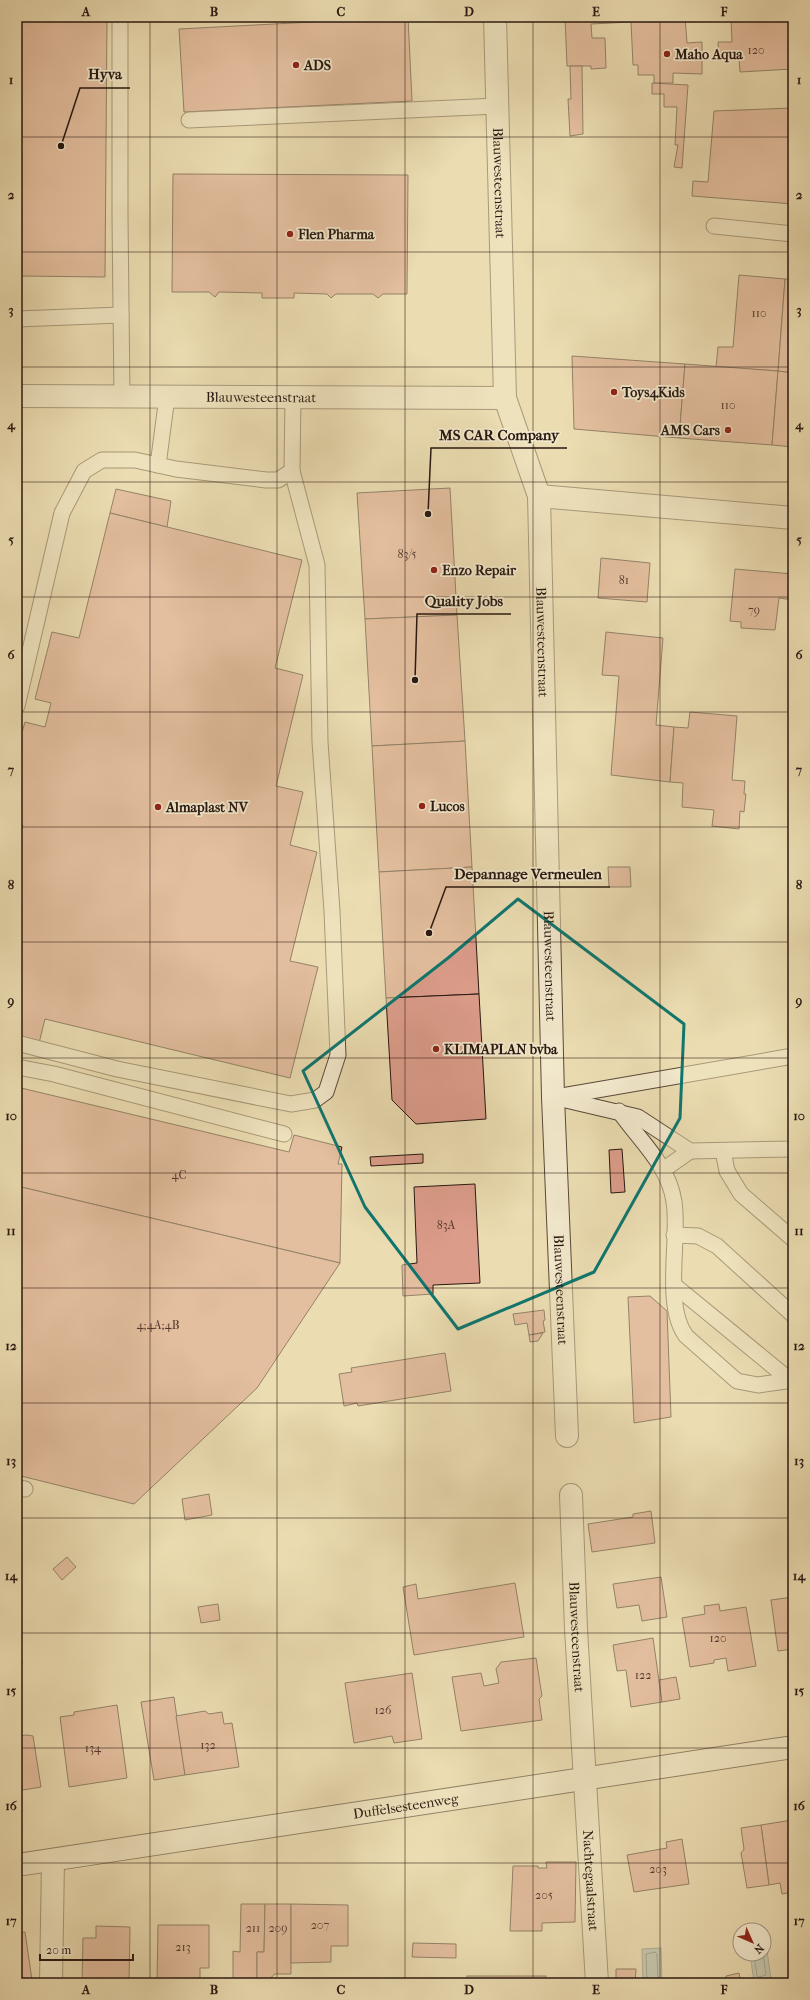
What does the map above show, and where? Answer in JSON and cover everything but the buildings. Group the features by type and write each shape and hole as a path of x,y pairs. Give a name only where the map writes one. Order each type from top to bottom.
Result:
{"street":[{"name":"Blauwesteenstraat","path":"494,17 505,398 539,496 553,1097 567,1436"},
{"name":"Blauwesteenstraat","path":"17,396 505,398"},
{"path":"539,496 793,518"},
{"name":"Blauwesteenstraat","path":"571,1495 584,1778"},
{"name":"Duffelsesteenweg","path":"17,1865 793,1746"},
{"name":"Nachtegaalstraat","path":"584,1778 597,1983"},
{"path":"51,1983 53,1860"}],"lane":[{"path":"120,17 122,397"},
{"path":"189,120 497,106"},
{"path":"714,226 793,234"},
{"path":"17,319 121,315"},
{"path":"158,465 167,397"},
{"path":"17,1043 117,1069 291,1104 315,1100 326,1092 338,1055 332,911 320,742 317,565 292,471 293,397"},
{"path":"17,706 62,513 84,471 102,460 135,460 158,465 266,480 278,480 292,471"},
{"path":"553,1097 793,1056"},
{"path":"17,1067 54,1074 284,1134"},
{"path":"553,1097 619,1111 638,1117 690,1151"},
{"path":"619,1111 651,1151 663,1170 674,1202 674,1285 676,1319 680,1329 737,1381 758,1385 792,1380"},
{"path":"663,1170 690,1151 793,1149"},
{"path":"723,1150 727,1171 741,1194 793,1239"},
{"path":"674,1235 698,1236 717,1246 793,1315"},
{"path":"674,1285 792,1380"}],"highlighted area":[{"path":"518,899 684,1024 680,1118 594,1272 458,1329 365,1207 303,1071 448,958"}],"water":[{"path":"661,1948 662,1983 643,1983 642,1949"},
{"path":"751,1962 769,1962 771,1979 754,1982"}],"place":[{"name":"Maho Aqua","path":"667,54"},
{"name":"ADS","path":"296,65"},
{"name":"Hyva","path":"61,146"},
{"name":"Flen Pharma","path":"290,234"},
{"name":"Toys4Kids","path":"614,392"},
{"name":"AMS Cars","path":"728,430"},
{"name":"MS CAR Company","path":"428,514"},
{"name":"Enzo Repair","path":"434,570"},
{"name":"Quality Jobs","path":"415,680"},
{"name":"Lucos","path":"422,806"},
{"name":"Almaplast NV","path":"158,807"},
{"name":"Depannage Vermeulen","path":"429,933"},
{"name":"KLIMAPLAN bvba","path":"436,1049"}]}
